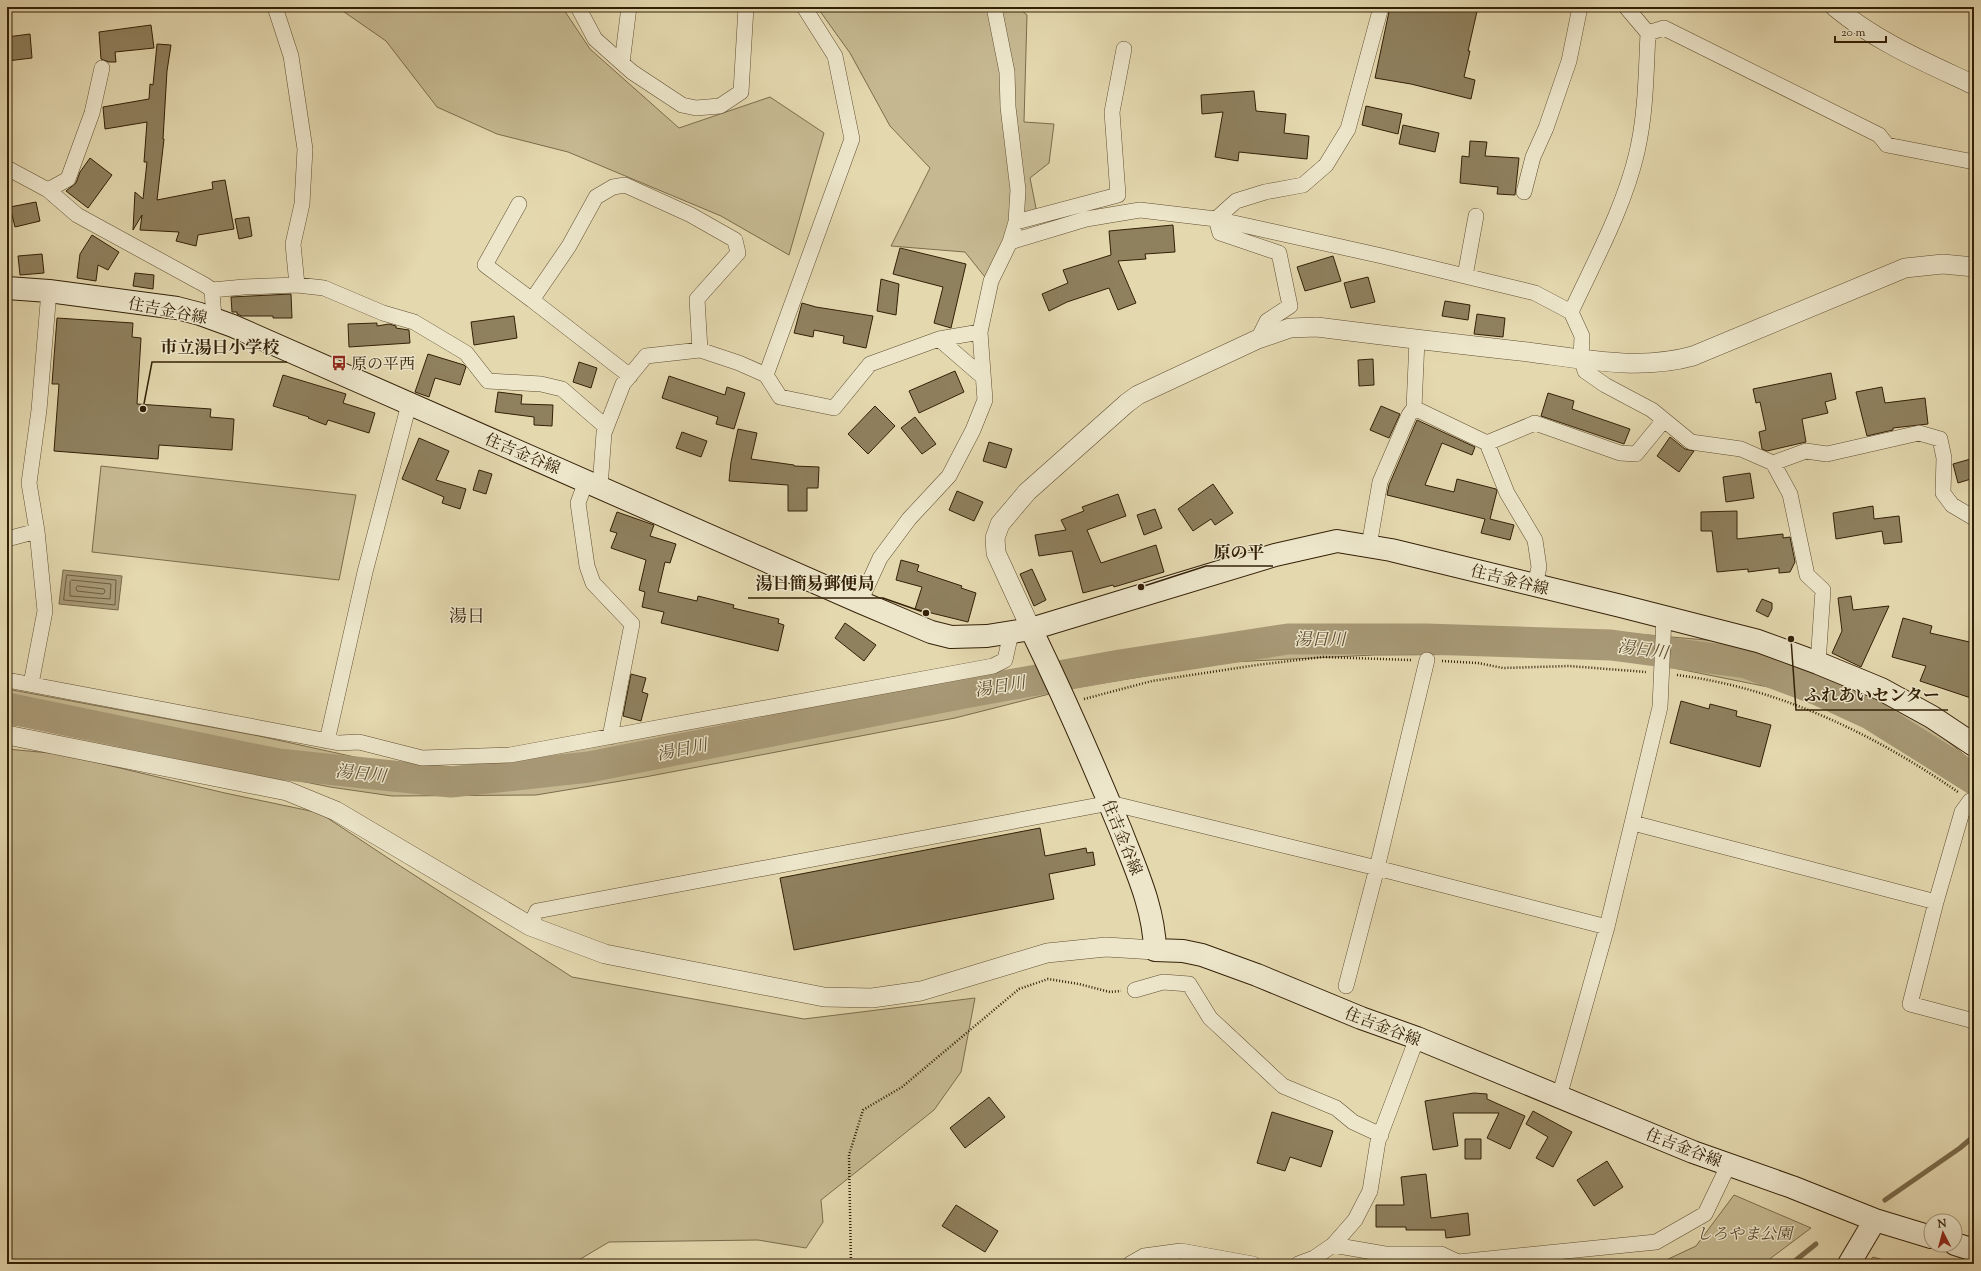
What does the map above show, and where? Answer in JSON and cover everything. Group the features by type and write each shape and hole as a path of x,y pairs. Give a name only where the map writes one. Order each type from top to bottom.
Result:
{"main road":[{"name":"住吉金谷線","path":"7,288 49,291 177,308 214,319 860,602 931,632 951,637 987,636 1021,631 1301,548 1337,541 1369,546 1535,586 1663,626 1758,642 1818,663 1881,689 1932,717 1974,745"},
{"name":"住吉金谷線","path":"1021,631 1048,664 1110,803 1144,890 1154,926 1155,950 1183,951 1202,956 1417,1038 1559,1097 1729,1164 1875,1220 1923,1235"},
{"path":"1849,1264 1875,1220"},
{"path":"1963,1247 1974,1250"}],"street":[{"path":"275,7 291,56 305,149 302,204 293,244 297,285"},
{"path":"578,7 595,39 622,63 682,105 696,108 720,106 741,92 746,7"},
{"path":"622,63 628,7"},
{"path":"766,376 852,139 835,56 804,7"},
{"path":"860,602 880,558 910,519 949,476 973,430 985,400 980,332 991,282 1010,242 1016,222 1018,190 1008,107 1007,72 994,7"},
{"path":"1216,219 1236,201 1265,192 1303,185 1326,165 1348,129 1381,7"},
{"path":"1524,192 1534,157 1546,128 1569,61 1580,7"},
{"path":"1571,312 1616,218 1637,152 1646,86 1648,33 1626,7"},
{"path":"1835,7 1850,20 1888,44 1974,85"},
{"path":"1648,33 1664,28 1879,135 1887,145 1974,162"},
{"path":"1016,222 1118,195 1112,112 1124,49"},
{"path":"48,190 68,179 92,113 102,68"},
{"path":"7,168 48,190 77,215 178,269 212,290 297,285 324,288 384,313 414,322 466,353 488,381 541,384 562,390 606,427"},
{"path":"532,300 569,246 596,197 613,187 626,185 691,215 735,240 738,252 697,299 700,350"},
{"path":"520,204 485,265 630,376"},
{"path":"1010,242 1086,219 1140,210 1216,219 1535,293 1571,312 1582,336 1581,358 1585,371 1605,385 1652,410 1691,442 1740,449 1773,463 1790,494 1807,576 1823,590 1818,663"},
{"path":"1466,276 1476,216"},
{"path":"1216,219 1220,233 1280,253 1290,306 1267,321 1258,339"},
{"path":"7,680 327,741 339,743 359,742 422,758 510,755 994,666 1006,660 1021,631 996,553 995,538 1000,524 1027,492 1127,403 1158,384 1258,339 1290,328 1316,327 1581,358 1643,364 1672,362 1693,356 1905,268 1943,264 1974,267"},
{"path":"212,290 214,319"},
{"path":"31,684 45,611 37,531 29,483 38,410 49,291"},
{"path":"610,737 632,624 593,583 587,566 578,503 593,484 604,433 623,384 646,356 700,350 739,363 766,376 780,397 834,408 870,364 939,339 980,332"},
{"path":"939,339 983,377"},
{"path":"1369,546 1380,482 1409,415 1414,408 1418,340"},
{"path":"327,741 365,572 409,404"},
{"path":"1414,408 1487,443 1507,493 1534,540 1539,567 1535,586"},
{"path":"1487,443 1535,423 1620,453 1636,454 1664,420"},
{"path":"1773,463 1806,450 1826,454 1919,433 1940,439 1944,458 1942,493 1952,505 1974,518"},
{"path":"7,539 37,531"},
{"path":"1559,1097 1607,927 1660,707 1663,626"},
{"path":"1346,986 1377,868 1427,660"},
{"path":"7,734 287,791 336,811 530,926 605,954 824,997 872,998 921,991 1047,953 1106,947 1155,950"},
{"path":"1970,800 1962,812 1936,902 1910,1004 1974,1022"},
{"path":"530,926 538,911 1110,803 1377,868 1607,927"},
{"path":"1633,823 1936,902"},
{"path":"1135,990 1163,982 1189,984 1210,1018 1282,1086 1336,1108 1353,1122 1381,1135"},
{"path":"1298,1264 1314,1258 1334,1245 1355,1220 1370,1191 1381,1135 1417,1038"},
{"path":"1334,1245 1385,1254 1441,1254 1458,1263 1656,1242 1705,1214 1729,1164"},
{"path":"1130,1264 1144,1256 1181,1251 1253,1264"}],"path":[{"path":"1064,698 1152,681 1256,665 1323,657 1478,663 1503,668 1569,666 1662,671 1699,678 1787,701 1863,734 1934,776 1970,800"},
{"path":"851,1264 849,1155 863,1110 902,1087 1019,989 1048,979 1080,984 1110,992 1135,990"}],"green space":[{"path":"337,7 562,7 590,49 679,128 770,97 824,133 789,255 721,216 568,152 497,134 437,107 386,41"},
{"path":"817,7 1017,7 1027,15 1024,122 1054,124 1049,163 1030,178 1036,208 985,277 965,252 891,246 930,168 890,126 850,53"},
{"path":"101,466 356,495 339,580 92,552"},
{"path":"1280,627 1407,627 1530,632 1625,633 1730,642 1821,671 1917,716 1974,763 1974,799 1963,788 1878,731 1793,692 1644,662 1539,654 1374,655 1231,662 1073,688 955,718 645,777 536,795 392,796 330,787 37,728 7,724 7,689 259,736 373,761 473,769 710,721 862,699 1007,673 1088,662 1162,645"},
{"path":"7,749 61,754 225,793 320,813 572,977 804,1019 975,998 961,1072 934,1110 821,1200 823,1222 806,1248 758,1240 609,1242 572,1264 7,1264"},
{"name":"しろやま公園","path":"1734,1195 1811,1228 1763,1264 1627,1264 1664,1261 1696,1246"},
{"path":"1873,1257 1898,1264 1866,1264"}],"water":[{"path":"63,570 122,576 118,610 59,604"}],"building":[{"path":"1390,7 1409,11 1410,7 1478,7 1464,77 1475,80 1471,99 1411,84 1375,78"},
{"path":"151,25 154,48 115,52 116,62 109,62 101,59 99,32"},
{"path":"30,34 32,58 7,61 7,37"},
{"path":"157,44 171,45 167,71 164,139 157,200 213,189 212,182 225,180 234,229 198,235 196,246 176,241 179,232 140,230 142,215 133,230 135,192 143,199 147,162 144,162 147,122 105,129 103,107 149,99 150,84 153,85"},
{"path":"1254,91 1256,111 1286,114 1284,133 1309,136 1307,159 1239,152 1238,161 1215,157 1223,112 1202,114 1201,95"},
{"path":"1366,106 1402,114 1398,134 1362,125"},
{"path":"1403,125 1439,133 1435,152 1399,144"},
{"path":"1470,141 1487,142 1485,156 1519,158 1515,195 1497,194 1498,187 1460,183 1462,156 1469,157"},
{"path":"90,158 112,175 88,208 66,191 76,183 80,172"},
{"path":"36,202 40,221 15,227 10,207"},
{"path":"249,217 252,236 239,239 235,219"},
{"path":"1173,225 1175,252 1145,254 1146,259 1118,261 1136,303 1118,310 1109,288 1067,302 1049,311 1042,294 1068,283 1063,270 1111,255 1109,231"},
{"path":"92,235 119,252 108,270 98,265 96,281 77,278 80,254"},
{"path":"900,248 966,264 951,328 934,323 943,287 893,274"},
{"path":"42,254 44,273 20,275 18,256"},
{"path":"1333,256 1341,281 1305,291 1297,267"},
{"path":"135,273 154,275 153,289 133,286"},
{"path":"1368,277 1375,302 1351,308 1344,283"},
{"path":"881,279 899,284 896,315 877,311"},
{"path":"291,294 292,318 273,318 273,316 242,316 237,314 237,312 232,312 231,297"},
{"path":"1445,301 1470,305 1468,320 1442,316"},
{"path":"802,303 816,307 873,316 866,348 843,343 844,336 814,330 813,337 794,333"},
{"path":"1477,314 1505,318 1503,337 1474,334"},
{"path":"514,316 517,338 474,345 471,322"},
{"path":"57,318 133,323 132,337 141,338 137,404 211,409 210,417 234,419 232,450 159,445 158,459 54,451 59,384 52,384"},
{"path":"377,323 377,326 389,324 396,326 396,328 409,330 410,343 349,347 348,324"},
{"path":"428,354 464,365 466,367 460,385 435,378 429,397 415,392"},
{"path":"1373,359 1374,385 1359,386 1358,360"},
{"path":"579,362 597,368 591,388 573,382"},
{"path":"955,371 964,392 919,413 909,391"},
{"path":"1831,373 1836,399 1825,402 1828,413 1802,419 1806,442 1767,451 1762,449 1759,432 1766,430 1760,402 1756,403 1753,389"},
{"path":"283,375 346,394 343,403 375,413 369,433 328,420 326,425 308,418 309,417 273,406"},
{"path":"669,376 725,395 727,387 745,393 734,429 716,424 718,417 662,398"},
{"path":"1882,387 1885,403 1925,398 1928,424 1893,428 1893,430 1867,436 1856,392"},
{"path":"498,392 522,395 521,404 553,405 552,426 534,425 534,417 495,412"},
{"path":"1548,393 1574,401 1572,409 1630,429 1624,444 1541,416"},
{"path":"875,406 895,426 868,454 848,434"},
{"path":"1381,406 1400,414 1389,438 1370,430"},
{"path":"915,417 936,444 922,454 901,428"},
{"path":"1417,420 1475,447 1472,455 1442,443 1425,485 1454,492 1457,479 1496,489 1497,491 1490,519 1514,525 1510,540 1481,533 1485,519 1387,495 1389,485"},
{"path":"738,429 757,433 751,459 794,466 819,467 818,488 807,488 807,511 788,511 788,485 729,481 731,462"},
{"path":"682,432 707,441 701,457 676,448"},
{"path":"1670,437 1685,449 1694,451 1679,472 1657,456"},
{"path":"419,438 449,451 436,480 466,489 460,509 442,503 444,497 402,479"},
{"path":"989,442 1012,449 1006,468 983,461"},
{"path":"1974,458 1974,478 1958,483 1953,464"},
{"path":"479,470 492,474 486,494 473,490"},
{"path":"1750,473 1754,498 1726,502 1723,477"},
{"path":"1213,484 1233,513 1215,525 1211,519 1193,531 1178,509"},
{"path":"957,491 983,502 974,521 949,510"},
{"path":"1118,494 1126,516 1087,530 1101,563 1156,545 1164,572 1114,587 1113,585 1083,593 1072,551 1039,556 1035,535 1066,530 1061,520 1084,511 1082,507"},
{"path":"1873,506 1874,519 1899,516 1902,542 1884,544 1882,531 1836,539 1833,513"},
{"path":"1155,509 1162,528 1144,535 1137,515"},
{"path":"1737,511 1737,539 1783,534 1783,538 1790,537 1795,562 1790,572 1779,573 1779,568 1748,572 1748,569 1717,572 1712,531 1701,531 1701,512"},
{"path":"617,512 654,525 650,536 676,544 670,563 665,562 658,592 697,601 698,596 734,605 733,608 779,619 778,623 784,625 778,651 661,623 664,612 642,607 645,592 639,590 646,560 611,548 617,533 610,531"},
{"path":"901,560 919,565 917,571 962,586 961,588 976,593 968,622 915,609 922,587 896,580"},
{"path":"1032,569 1046,600 1034,606 1020,574"},
{"path":"1851,596 1853,610 1889,606 1861,667 1832,653 1842,631 1838,598"},
{"path":"1762,599 1772,603 1772,609 1768,617 1756,611"},
{"path":"1903,618 1932,626 1930,633 1974,643 1974,699 1920,681 1926,666 1892,657"},
{"path":"845,623 876,645 864,661 835,638"},
{"path":"631,674 646,678 642,692 648,694 641,721 623,716"},
{"path":"1681,701 1709,709 1710,704 1737,711 1736,716 1771,725 1760,767 1670,743"},
{"path":"1040,828 1045,856 1086,848 1087,853 1093,852 1095,865 1049,874 1054,899 794,950 780,878"},
{"path":"1474,1093 1487,1094 1487,1099 1525,1116 1510,1149 1487,1138 1499,1113 1453,1113 1458,1146 1433,1150 1425,1101"},
{"path":"989,1097 1005,1117 965,1148 950,1128"},
{"path":"1533,1111 1572,1132 1553,1167 1536,1158 1548,1137 1526,1124"},
{"path":"1272,1112 1333,1131 1321,1167 1290,1157 1285,1171 1257,1163"},
{"path":"1465,1139 1481,1139 1481,1159 1465,1159"},
{"path":"1607,1161 1623,1187 1594,1206 1577,1180"},
{"path":"1426,1174 1431,1218 1468,1213 1470,1235 1446,1238 1445,1230 1406,1230 1406,1227 1376,1227 1376,1205 1404,1205 1401,1177"},
{"path":"956,1205 998,1231 985,1252 942,1226"}],"waterway":[{"name":"湯日川","path":"7,708 278,764 451,782 589,767 964,693 1120,665 1288,639 1426,639 1611,645 1746,663 1818,690 1872,715 1974,779"},
{"path":"1885,1200 1960,1148 1974,1136"},
{"path":"1791,1264 1816,1244"}],"place":[{"name":"原の平西","path":"339,363"},
{"name":"市立湯日小学校","path":"143,409"},
{"name":"原の平","path":"1141,587"},
{"name":"湯日簡易郵便局","path":"926,613"},
{"name":"ふれあいセンター","path":"1791,639"}],"district":[{"name":"湯日","path":"467,616"}]}
